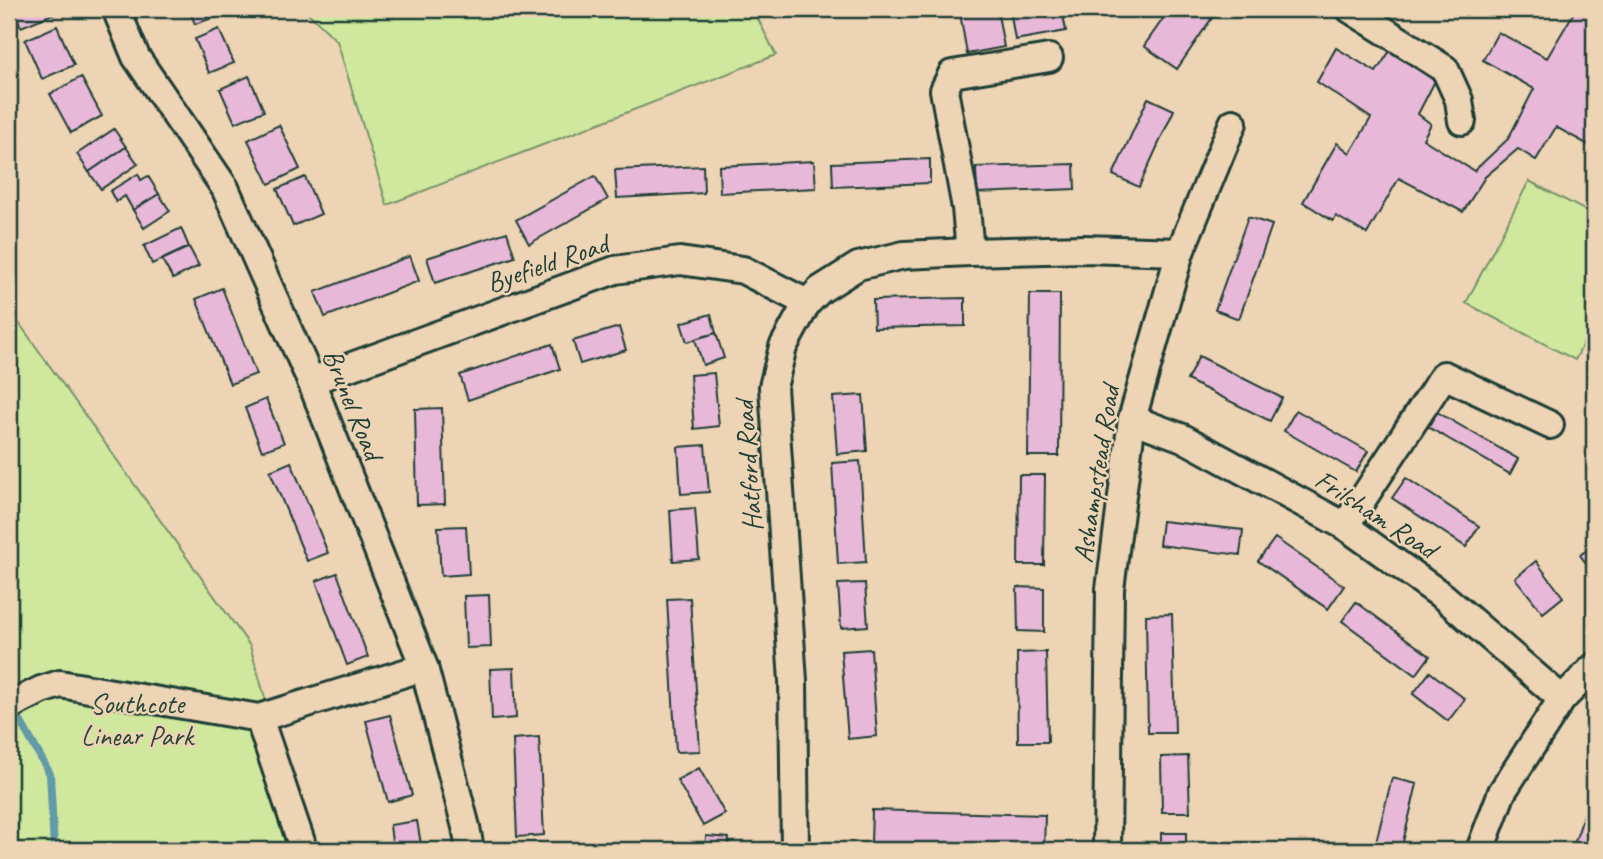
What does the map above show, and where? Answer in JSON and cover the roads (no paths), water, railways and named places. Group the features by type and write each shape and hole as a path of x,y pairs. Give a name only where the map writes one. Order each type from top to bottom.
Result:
{"street":[{"name":"Brunel Road","path":"116,9 136,57 225,188 311,381 424,667 470,850"},
{"path":"1350,9 1445,69 1459,100 1462,121"},
{"path":"970,252 966,208 944,90 952,74 1049,58"},
{"name":"Ashampstead Road","path":"1107,850 1110,590 1132,419 1180,252 1233,124"},
{"name":"Hatford Road","path":"795,850 793,681 773,387 783,347 807,303 820,290 858,266 904,254 1084,248 1180,252"},
{"name":"Byefield Road","path":"311,381 615,270 680,261 743,270 807,303"},
{"path":"1345,526 1444,375 1550,425"},
{"name":"Frilsham Road","path":"1132,419 1183,438 1345,526 1444,597 1562,699"},
{"path":"9,706 60,684 259,718 424,667"},
{"path":"1479,850 1502,792 1562,699 1594,667"},
{"path":"259,718 301,842 300,850"}],"waterway":[{"path":"14,710 50,774 54,850"}],"park label":[{"name":"Southcote Linear Park","path":"137,719"}]}
